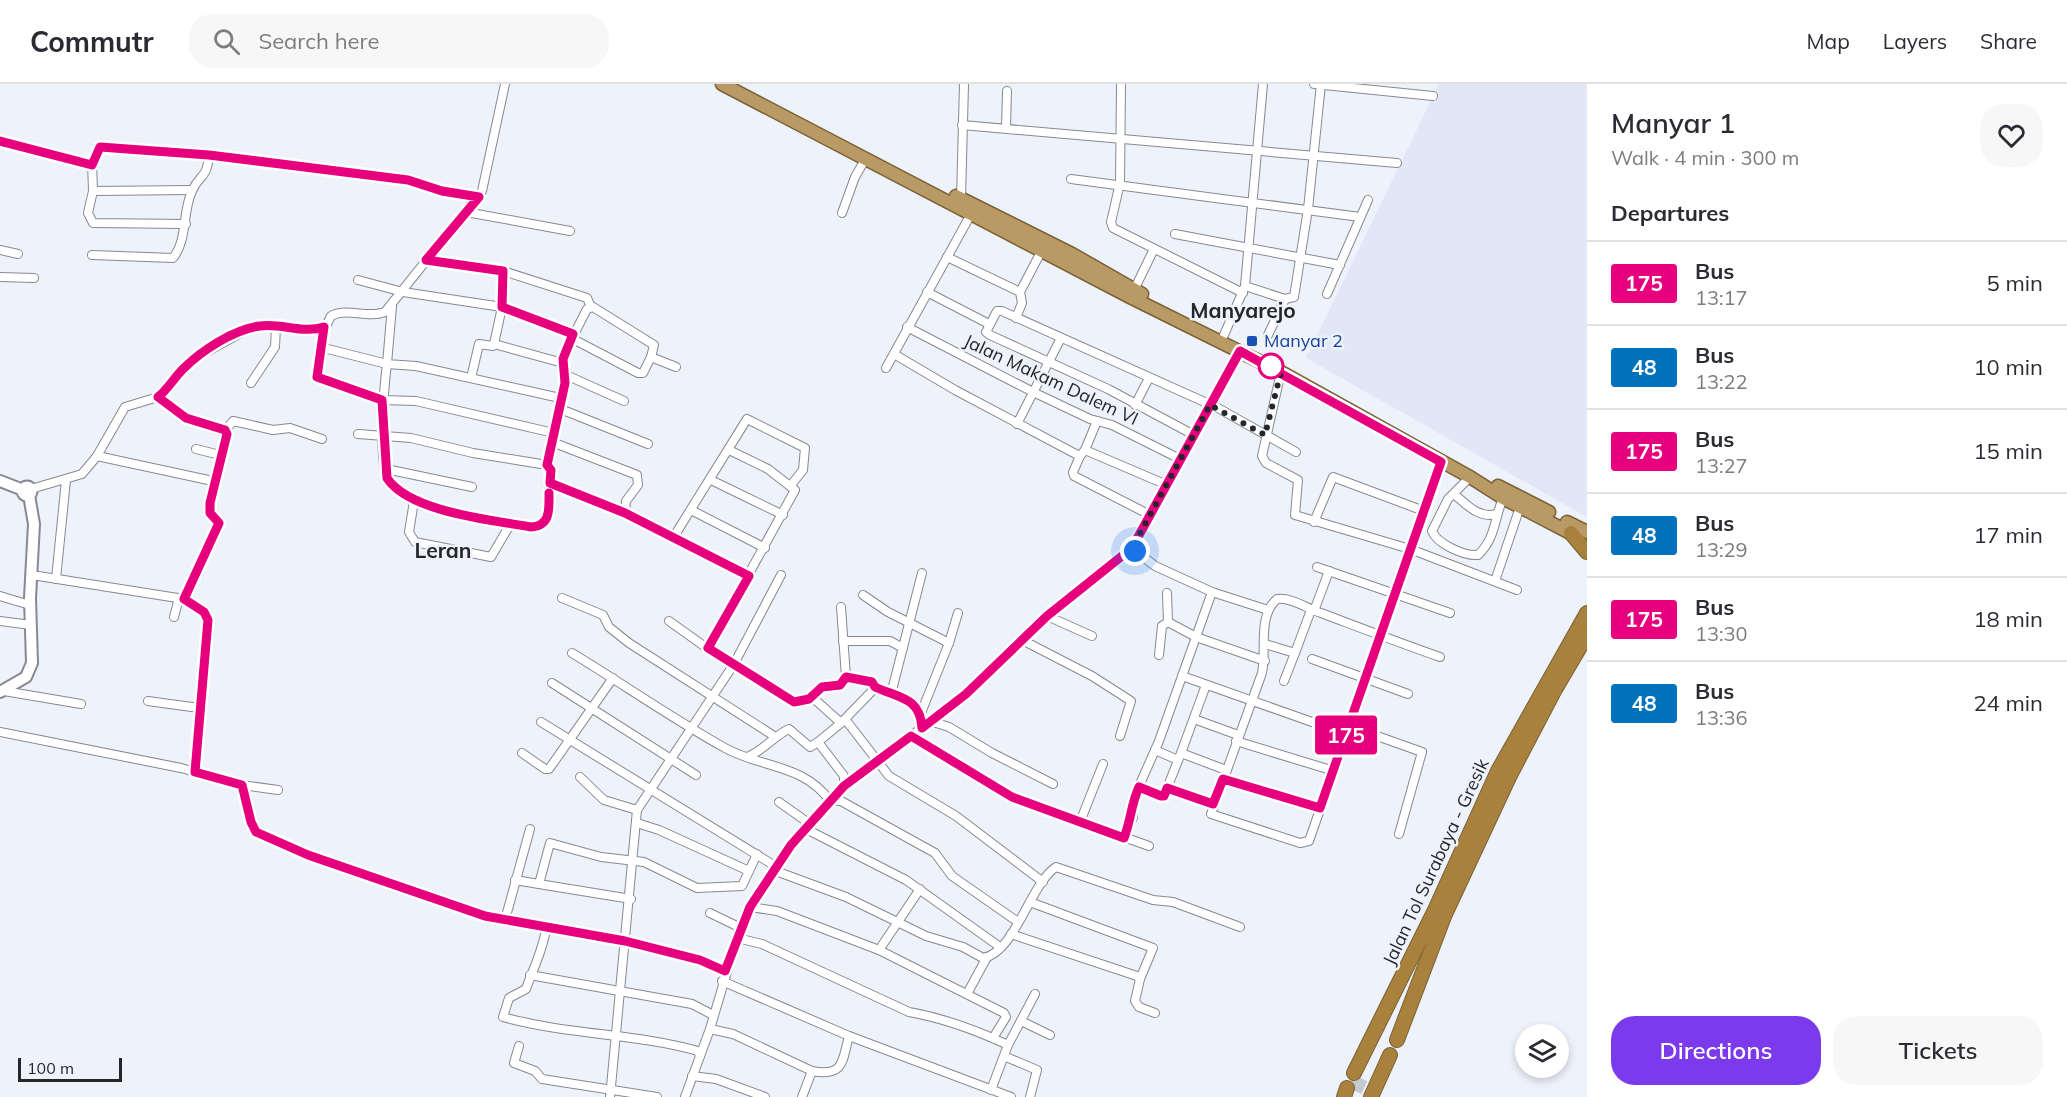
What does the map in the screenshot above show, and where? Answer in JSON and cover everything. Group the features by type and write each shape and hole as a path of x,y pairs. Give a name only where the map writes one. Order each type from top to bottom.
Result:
{"highway":[{"path":"722,84 1226,329 1431,448 1443,458 1587,532"},
{"path":"737,84 971,214 1281,372 1470,477 1503,498 1587,542"},
{"path":"1571,533 1587,552"},
{"name":"Jalan Tol Surabaya - Gresik","path":"1445,914 1427,941 1358,1074 1498,771 1587,613"},
{"name":"Jalan Tol Surabaya - Gresik","path":"1397,1040 1445,914 1509,777 1554,691 1587,635"},
{"path":"1371,1097 1390,1055"}],"main road":[{"path":"0,481 27,491 34,524 30,670 26,677 2,692"}],"street":[{"path":"505,84 485,181 479,197 426,260 392,306 375,316 336,314 324,327 318,378 382,400 416,401 554,433"},
{"path":"961,199 967,125 964,84"},
{"path":"1121,84 1120,183 1111,222 1113,228 1153,250 1244,290 1285,299 1294,297 1301,256 1315,155 1321,84"},
{"path":"1226,329 1244,290 1250,247 1263,84"},
{"path":"1314,84 1387,88 1433,96"},
{"path":"1005,127 1007,91"},
{"path":"967,125 1397,163"},
{"path":"0,141 92,165"},
{"path":"186,224 93,223 88,213 93,191 92,165 98,149 105,147 209,155 408,180 442,191 479,197"},
{"path":"92,255 173,258 186,224 192,190 205,175 209,155"},
{"path":"842,213 855,177 868,155"},
{"path":"1071,178 1360,218"},
{"path":"93,191 192,190"},
{"path":"1327,294 1368,200"},
{"path":"466,212 570,231"},
{"path":"886,368 971,214"},
{"path":"1175,234 1340,265"},
{"path":"0,250 18,254"},
{"path":"1016,318 1022,303 1020,292 1042,250"},
{"path":"1137,285 1153,250"},
{"path":"947,257 1020,292"},
{"path":"357,280 403,292 502,307 572,336 640,373 643,373 651,357 654,345 591,307 587,298 503,271 426,260"},
{"path":"494,344 502,307 503,271"},
{"path":"0,278 34,278"},
{"path":"927,292 989,324"},
{"path":"1268,335 1285,299"},
{"path":"358,434 384,434 547,465 551,470 549,511 544,523 531,527 425,506 414,501 388,480 386,469 384,434 382,400 392,306"},
{"path":"547,465 566,375 563,363 572,336 586,309 591,307"},
{"path":"1194,435 1092,381 987,333 989,324 998,310 1210,405 1296,452"},
{"path":"27,491 82,474 97,456 125,407 158,397 197,357 248,328 276,325 307,330 324,327"},
{"path":"251,383 275,347 276,325"},
{"name":"Jalan Makam Dalem VI","path":"907,327 1033,392 1097,421 1112,425 1182,460"},
{"path":"1017,423 1061,338"},
{"path":"471,378 479,344 494,344 563,363"},
{"path":"320,347 387,364 416,366 560,398"},
{"path":"685,1097 710,1029 722,981 737,938 750,907 774,868 844,786 966,694 1024,641 1047,616 1132,548 1240,351"},
{"path":"894,354 1017,423 1083,453 1167,485"},
{"path":"651,357 676,368"},
{"path":"1281,372 1265,435 1262,459 1298,480 1294,512 1314,522 1410,549 1516,590"},
{"path":"566,375 624,401"},
{"path":"1135,405 1149,378"},
{"path":"158,397 186,418 225,431"},
{"path":"558,408 648,444"},
{"path":"673,538 748,419 804,446 802,470 791,485"},
{"path":"225,431 233,421 273,430 290,428 322,439"},
{"path":"1097,421 1072,472 1074,476 1150,515"},
{"path":"174,617 219,523 210,510 213,480 227,436 225,431"},
{"path":"552,442 637,474 638,484 626,501 625,513"},
{"path":"196,449 220,455"},
{"path":"708,648 795,490 768,469 729,450"},
{"path":"97,456 213,480"},
{"path":"1440,657 1381,635 1313,611 1280,598 1272,603 1268,610 1265,661 1210,813 1304,844 1311,838 1320,808 1334,771 1365,679 1381,635 1410,549 1441,462"},
{"path":"386,469 472,487"},
{"path":"1314,522 1333,477 1424,511"},
{"path":"1470,477 1440,511 1432,531 1435,537 1449,546 1467,555 1478,555 1490,542 1494,532 1496,514 1503,498"},
{"path":"56,579 66,480"},
{"path":"711,480 783,515"},
{"path":"550,483 625,513 749,576"},
{"path":"1454,494 1472,509 1484,515 1496,514"},
{"path":"414,501 409,532 415,542 491,557 511,523"},
{"path":"1495,581 1520,507"},
{"path":"691,510 765,548"},
{"path":"1132,548 1155,566 1212,592 1268,610"},
{"path":"1317,567 1450,613"},
{"path":"1284,681 1329,571"},
{"path":"891,694 922,573"},
{"path":"32,575 182,599 204,612 208,620 195,772"},
{"path":"611,1093 631,899 637,810 734,664 781,575"},
{"path":"1124,838 1132,818 1132,802 1155,750 1212,592"},
{"path":"1167,593 1168,622"},
{"path":"0,596 30,606"},
{"path":"863,596 908,623 949,643"},
{"path":"562,598 603,615 609,627 629,644 774,736 780,736 788,729 809,746 818,742 843,721 875,687"},
{"path":"669,621 794,702 812,697 822,687 840,685 846,677 841,607"},
{"path":"922,728 921,713 949,643 958,613"},
{"path":"1047,616 1092,636"},
{"path":"0,621 32,626"},
{"path":"1168,622 1196,637 1265,661"},
{"path":"1159,655 1162,626 1168,622"},
{"path":"843,641 890,641 903,648"},
{"path":"1024,641 1092,676 1131,701 1120,736"},
{"path":"1265,644 1294,653"},
{"path":"572,653 746,758 802,777 820,786 830,801"},
{"path":"1312,659 1408,694"},
{"path":"1182,676 1251,701 1422,752 1399,834"},
{"path":"846,677 872,682 875,687 907,699 921,713"},
{"path":"522,753 548,770 571,741 613,678"},
{"path":"552,683 696,775"},
{"path":"1139,787 1164,796 1206,685"},
{"path":"2,692 81,704"},
{"path":"812,697 843,721 889,776 956,816 1044,882"},
{"path":"148,701 199,708"},
{"path":"1194,719 1237,738 1334,771"},
{"path":"542,722 757,854 774,868 846,897 932,939 987,957"},
{"path":"930,722 949,727 992,753 1053,784"},
{"path":"0,732 195,772 242,785 278,790"},
{"path":"746,758 756,753 774,736"},
{"path":"911,736 1012,797 1149,846"},
{"path":"818,742 844,776 844,786"},
{"path":"1155,750 1226,770"},
{"path":"1080,822 1103,764"},
{"path":"580,777 604,800 637,810"},
{"path":"1223,779 1320,808"},
{"path":"242,785 252,826 260,835 308,855 506,920 546,929 625,941 700,960 725,971"},
{"path":"1167,788 1213,804"},
{"path":"830,801 841,801 935,853 952,876 1018,922"},
{"path":"780,802 808,826 920,889 1000,947"},
{"path":"637,823 659,830 749,871"},
{"path":"506,920 530,829"},
{"path":"539,884 551,842 601,857 646,863 698,888 742,886 757,854"},
{"path":"968,994 987,957 1000,947 1011,933 1056,867 1153,900 1173,902 1240,927"},
{"path":"515,880 631,899"},
{"path":"879,950 920,889"},
{"path":"1030,902 1153,948 1140,979 1135,1001 1139,1007 1155,1012"},
{"path":"750,907 777,911 879,950 1006,1014 993,1038"},
{"path":"710,913 741,928"},
{"path":"546,929 544,945 526,989 510,998 503,1017 579,1032 669,1043 698,1052 700,1056"},
{"path":"1011,933 1140,979"},
{"path":"737,938 762,944 909,1012 923,1013 993,1038 1008,1046"},
{"path":"530,975 692,1004 713,1015"},
{"path":"722,981 849,1036 1011,1097"},
{"path":"991,1090 1006,1058 1008,1046 1035,994"},
{"path":"1021,1022 1050,1035"},
{"path":"710,1029 733,1034 812,1071 825,1073 837,1070 849,1036"},
{"path":"519,1046 514,1064 535,1071 542,1079 611,1093 657,1097"},
{"path":"1006,1058 1037,1070 1030,1097"},
{"path":"802,1097 812,1071"},
{"path":"692,1076 716,1079 765,1097"}],"shaded area":[{"path":"1439,84 1587,84 1587,517 1306,358"}],"tunnel":[{"path":"1355,1091 1362,1076"}],"bus line":[{"name":"175","path":"0,141 92,165 100,147 130,148 237,158 408,180 421,182 442,191 479,197 426,260 503,271 502,307 573,334 563,359 565,383 547,465 551,470 550,483 625,513 749,576 708,648 794,702 809,699 824,686 840,685 846,677 872,682 875,687 907,699 921,713 922,728 966,694 1024,641 1047,616 1119,561 1132,548 1240,351 1441,462 1320,808 1223,779 1213,804 1167,788 1164,796 1161,796 1139,787 1132,802 1132,818 1124,838 1012,797 979,779 929,744 911,736 844,786 791,845 750,907 725,971 700,960 625,941 546,929 485,916 308,855 256,832 252,826 242,785 195,772 196,733 208,620 204,612 184,599 219,523 217,518 210,513 210,503 213,480 227,434 225,430 186,418 158,397 189,363 248,328 276,325 313,330 324,327 317,377 382,400 387,478 405,496 425,506 536,527 544,523 547,518 549,493"}],"place":[{"name":"Manyar 2","path":"1252,341"}],"district":[{"name":"Manyarejo","path":"1243,311"},
{"name":"Leran","path":"443,551"}],"route":[{"path":"1135,551 1132,548 1210,405 1265,435 1281,372 1271,366"}]}
